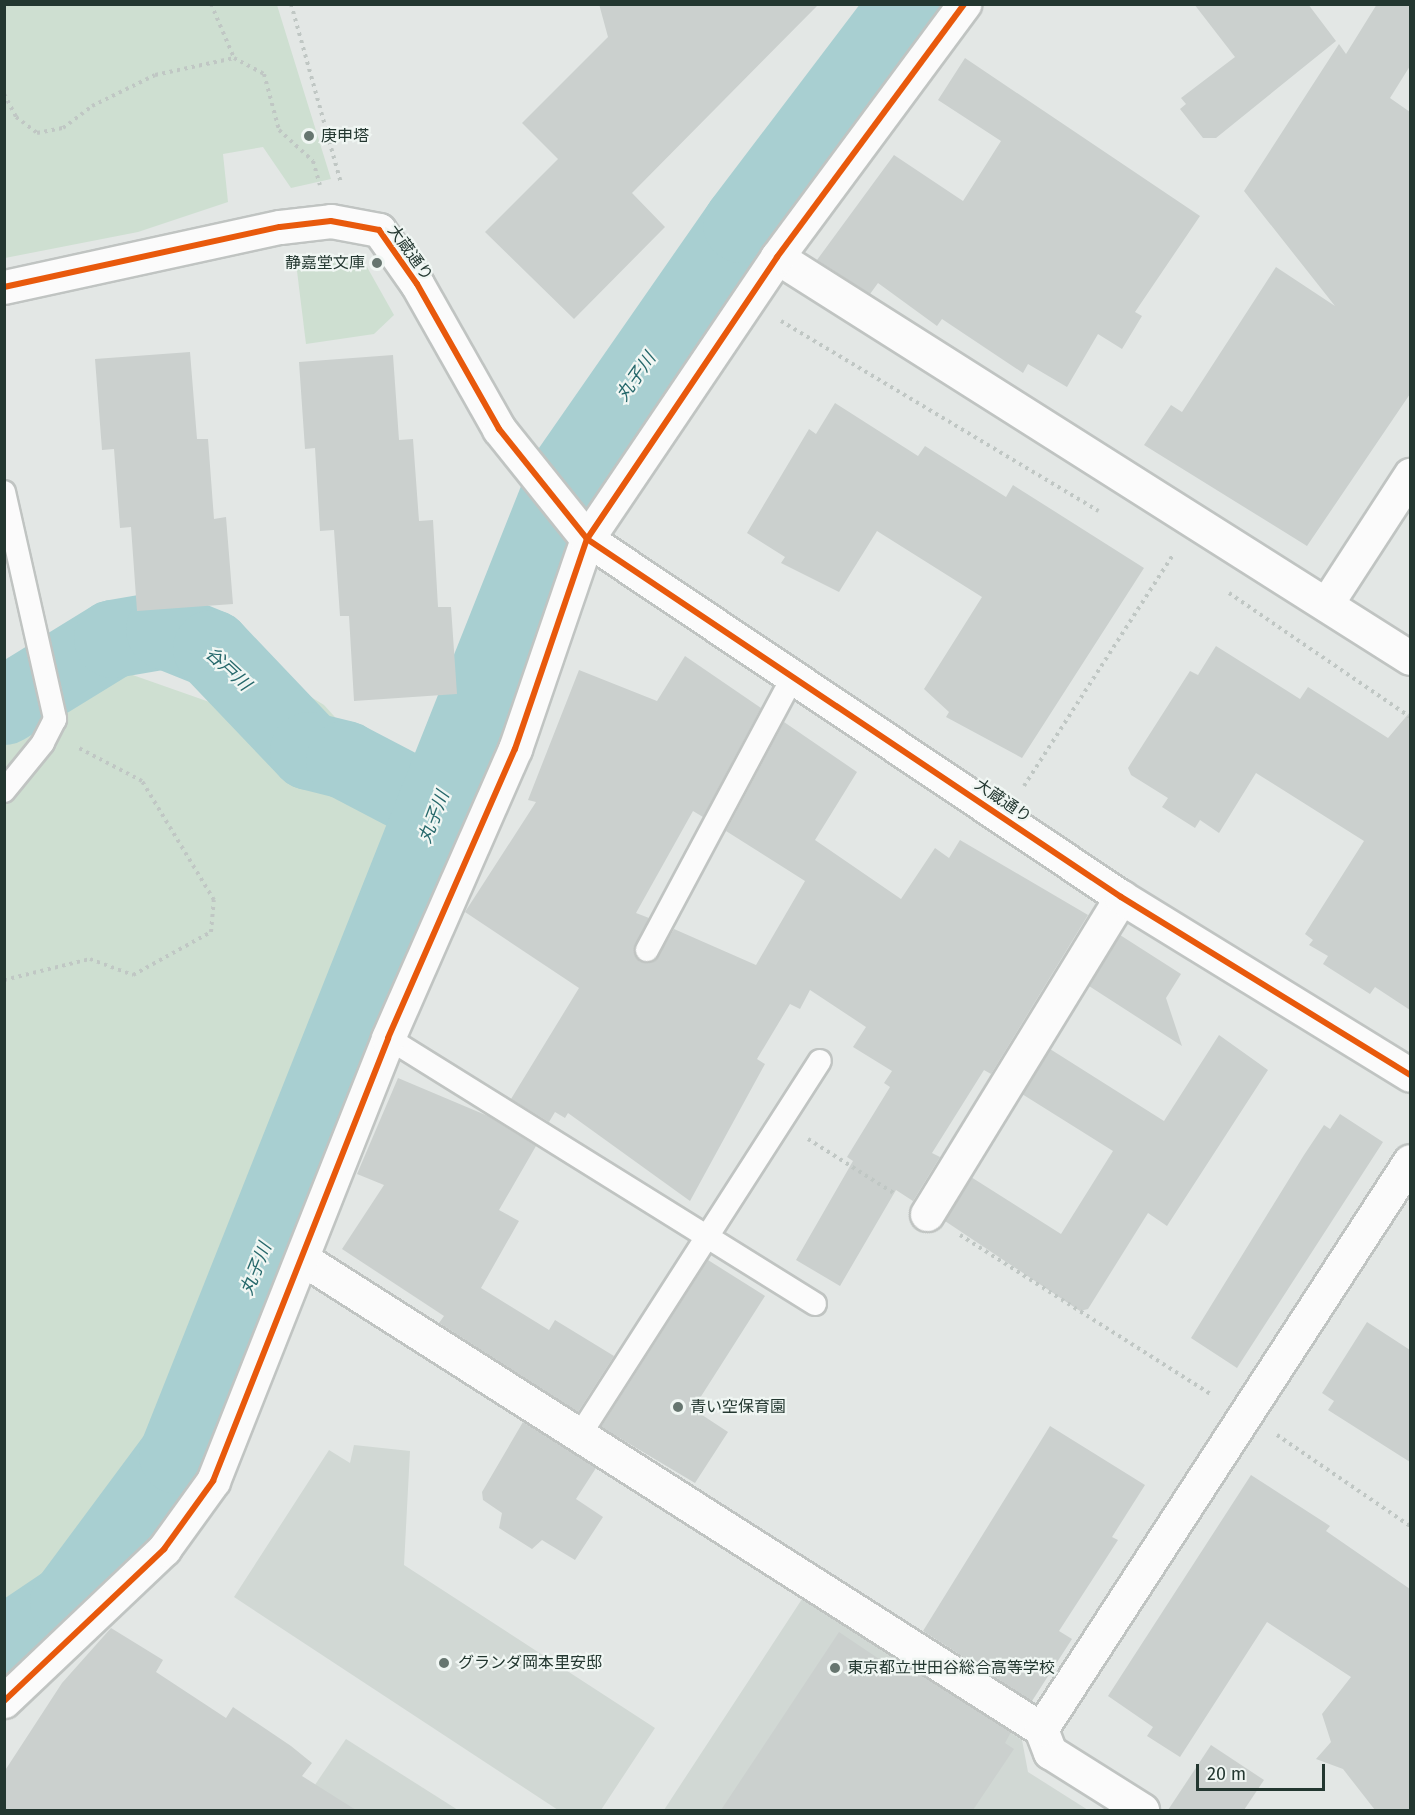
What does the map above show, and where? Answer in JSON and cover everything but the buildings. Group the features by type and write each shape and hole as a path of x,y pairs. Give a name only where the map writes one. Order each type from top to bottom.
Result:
{"street":[{"path":"4,1701 164,1549 213,1481 303,1259 387,1038 515,749 578,530 964,4"},
{"name":"大蔵通り","path":"4,287 280,227 356,223 379,230 417,284 499,429 546,493 578,530 1121,897 1410,1075"},
{"path":"777,256 1327,603 1410,658"},
{"path":"1327,603 1410,475"},
{"path":"927,1214 1121,897"},
{"path":"1041,1729 1248,1418 1410,1161"},
{"path":"303,1259 581,1433 1041,1729 1050,1752 1142,1810"}],"lane":[{"path":"4,492 54,698 48,732 4,791"},
{"path":"647,950 793,677"},
{"path":"387,1038 705,1238 815,1304"},
{"path":"581,1433 820,1061"}],"path":[{"path":"211,4 234,58 264,74 279,130 313,161 322,191"},
{"path":"291,4 356,223"},
{"path":"4,94 16,117 37,133 63,128 92,106 155,75 234,58"},
{"path":"775,317 1102,513"},
{"path":"1163,549 1182,561"},
{"path":"1020,792 1173,555"},
{"path":"1226,591 1410,717"},
{"path":"4,980 90,959 133,975 212,932 214,900 142,781 48,732"},
{"path":"780,1122 1248,1418 1410,1526"}],"shaded area":[{"name":"グランダ岡本里安邸","path":"354,1445 410,1451 404,1565 655,1728 601,1810 558,1810 234,1597 329,1450 350,1463"},
{"name":"東京都立世田谷総合高等学校","path":"804,1596 1022,1740 1028,1772 1088,1810 664,1810"},
{"path":"346,1739 458,1810 298,1810"}],"green space":[{"path":"5,4 277,5 331,179 291,188 263,147 223,154 228,202 138,232 5,258"},
{"path":"335,261 367,267 394,315 374,334 306,344 296,263"},
{"path":"88,672 127,673 218,705 279,689 303,692 324,705 353,737 416,776 437,822 404,910 299,1129 183,1423 129,1506 80,1564 5,1628 4,743 76,701"}],"waterway":[{"name":"丸子川","path":"4,1646 69,1602 178,1455 567,476 742,224 909,4"},
{"name":"谷戸川","path":"4,706 113,639 165,630 212,649 309,751 345,760 437,808"}],"cycle path":[{"path":"4,1701 164,1549 213,1481 388,1038 515,749 587,539 777,257 964,4"},
{"path":"4,287 280,227 331,221 379,230 417,284 499,429 587,539 1121,897 1410,1075"}],"place":[{"name":"庚申塔","path":"309,136"},
{"name":"静嘉堂文庫","path":"377,263"},
{"name":"青い空保育園","path":"678,1407"},
{"name":"グランダ岡本里安邸","path":"444,1663"},
{"name":"東京都立世田谷総合高等学校","path":"835,1668"}]}
